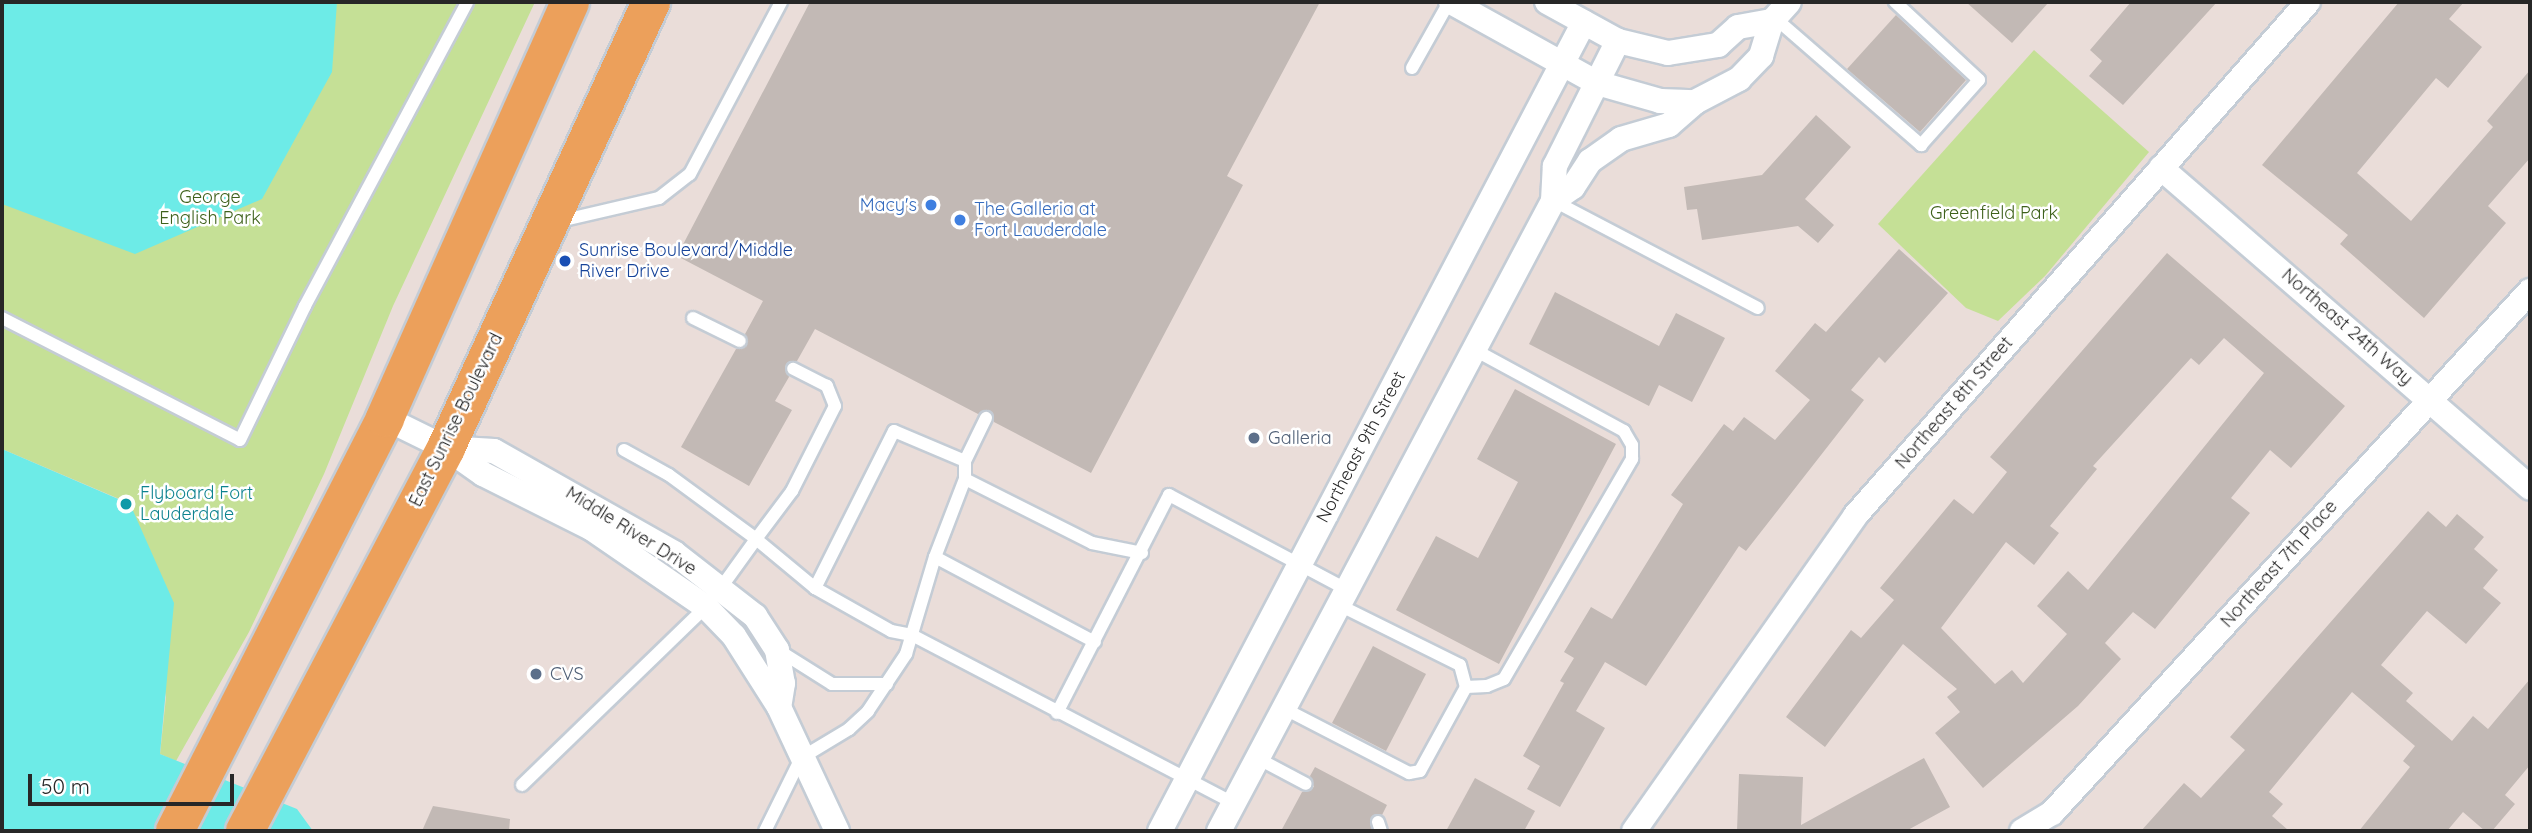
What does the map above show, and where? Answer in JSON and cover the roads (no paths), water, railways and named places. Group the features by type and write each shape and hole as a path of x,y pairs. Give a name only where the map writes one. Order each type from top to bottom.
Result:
{"main road":[{"path":"175,831 385,418 569,2"},
{"name":"East Sunrise Boulevard","path":"245,831 446,448 651,2"}],"street":[{"path":"1450,2 1597,83 1660,101 1695,102"},
{"path":"1547,2 1618,41 1668,53 1718,45 1738,27 1779,14"},
{"name":"Northeast 8th Street","path":"1634,831 1855,516 2308,2"},
{"path":"1553,201 1573,187 1590,161 1620,139 1669,125 1695,102 1739,79 1761,56 1779,14"},
{"name":"Northeast 9th Street","path":"1160,831 1584,22"},
{"path":"1219,831 1553,201 1555,166 1618,41"},
{"name":"Northeast 24th Way","path":"2161,168 2430,398 2530,488"},
{"name":"Northeast 7th Place","path":"2022,831 2052,813 2530,291"},
{"name":"Middle River Drive","path":"385,418 446,448 494,451 674,553 713,598 779,707 836,831"},
{"name":"Middle River Drive","path":"713,598 755,616 778,650 783,683 779,707"}],"lane":[{"path":"2,318 240,440 304,306 467,2"},
{"path":"548,224 659,198 690,174 780,2"},
{"path":"1412,68 1450,2"},
{"path":"1779,14 1921,145 1979,80 1895,2"},
{"path":"1553,201 1758,308"},
{"path":"693,318 740,341"},
{"path":"1465,687 1487,686 1504,678 1632,459 1632,445 1624,431 1475,350"},
{"path":"522,785 713,598 792,491 835,406 827,387 793,369"},
{"path":"765,831 802,758 849,729 887,684 912,635 935,557 965,479 965,461 986,418"},
{"path":"815,588 894,431 965,461"},
{"path":"624,450 669,475 815,588 891,631 912,635 1233,803"},
{"path":"965,479 1092,543 1142,554"},
{"path":"1057,713 1142,554 1169,495 1300,564 1342,596 1460,665 1465,687 1420,771 1409,773 1283,708"},
{"path":"935,557 1095,642"},
{"path":"778,650 832,684 887,684"},
{"path":"1257,758 1306,784"}],"water":[{"path":"2,2 337,2 332,72 262,199 135,254 2,204"},
{"path":"2,449 130,504 174,603 160,754 297,809 313,831 2,831"}],"place":[{"name":"Macy's","path":"931,205"},
{"name":"The Galleria at Fort Lauderdale","path":"960,220"},
{"name":"Sunrise Boulevard/Middle River Drive","path":"565,261"},
{"name":"Galleria","path":"1254,438"},
{"name":"Flyboard Fort Lauderdale","path":"126,504"},
{"name":"CVS","path":"536,674"}],"park label":[{"name":"George English Park","path":"210,208"},
{"name":"Greenfield Park","path":"1994,213"}]}
